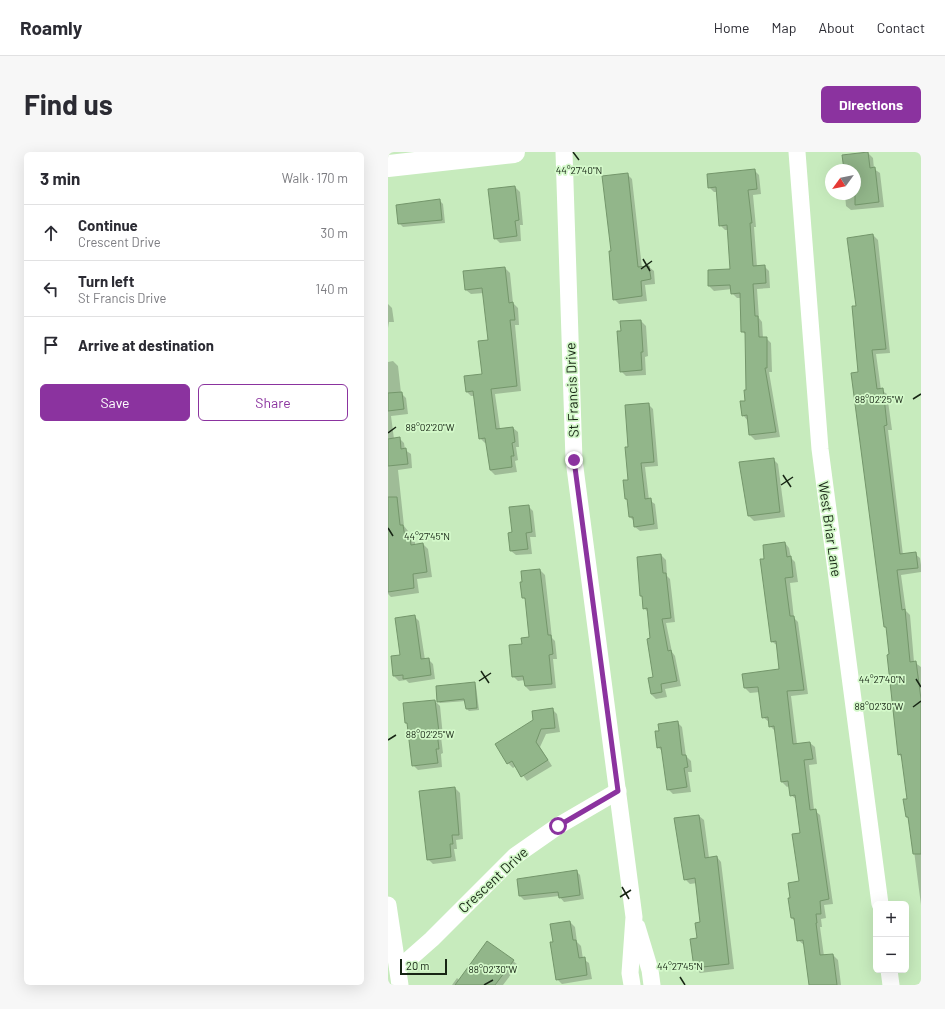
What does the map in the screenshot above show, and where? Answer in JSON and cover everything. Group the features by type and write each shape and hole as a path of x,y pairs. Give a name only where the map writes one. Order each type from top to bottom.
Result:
{"main road":[{"path":"388,166 514,152"}],"street":[{"name":"St Francis Drive","path":"564,152 574,460 634,917 630,973 632,985"},
{"name":"West Briar Lane","path":"797,152 820,449 880,901"},
{"name":"Crescent Drive","path":"399,977 432,939 515,856 558,826 618,791"},
{"path":"388,905 399,977"},
{"path":"634,917 650,970 652,985"},
{"path":"889,973 891,985"}],"building":[{"path":"868,152 870,168 875,167 879,202 855,205 855,200 861,200 861,164 843,164 842,155"},
{"path":"755,169 757,189 748,190 752,223 750,223 753,266 765,265 766,283 753,284 755,316 758,316 759,337 767,337 767,368 765,368 776,432 749,435 747,415 742,416 740,401 745,401 744,390 746,390 745,332 741,332 740,293 731,294 730,285 708,286 708,270 730,269 727,225 719,226 716,187 708,188 707,174"},
{"path":"628,173 638,267 649,266 651,279 641,281 642,296 613,300 609,251 611,251 602,176"},
{"path":"515,186 519,220 515,221 517,236 494,239 488,189"},
{"path":"440,199 442,220 398,224 396,205"},
{"path":"873,234 886,349 872,350 877,389 883,388 887,425 884,426 900,554 916,552 918,568 897,570 902,610 905,609 910,662 916,661 921,699 921,854 913,854 908,817 906,817 903,799 907,799 901,754 898,755 887,655 889,654 886,627 884,627 851,373 858,372 852,306 856,306 847,238"},
{"path":"505,267 509,303 513,302 515,320 510,320 517,386 491,389 496,429 513,427 515,442 512,443 514,456 511,456 512,467 490,470 485,438 479,439 473,391 466,392 464,376 482,374 478,341 488,340 482,288 465,290 463,271"},
{"path":"641,320 643,352 641,352 642,370 620,372 617,331 621,331 620,321"},
{"path":"402,392 404,409 388,411 388,393"},
{"path":"649,403 654,462 641,463 645,499 651,498 654,524 634,527 633,517 629,517 623,480 628,480 625,447 628,447 625,405"},
{"path":"400,437 401,449 406,448 408,464 388,466 388,439"},
{"path":"774,458 780,512 748,516 739,462"},
{"path":"388,497 397,497 400,525 403,525 405,537 410,536 411,545 423,543 427,572 413,574 414,588 388,592"},
{"path":"529,505 532,532 526,533 528,549 510,551 508,533 512,532 509,507"},
{"path":"785,542 787,557 791,556 793,577 785,578 790,616 794,616 804,690 787,691 793,744 810,742 813,759 804,760 810,810 816,809 829,899 820,901 821,914 816,914 816,923 820,955 833,954 837,985 809,985 803,940 797,941 794,918 791,918 788,898 790,898 788,883 799,881 792,834 800,833 795,795 790,796 788,781 781,782 774,726 769,727 768,717 762,718 758,687 744,688 742,674 779,669 776,641 771,642 760,559 764,559 763,545"},
{"path":"661,554 663,573 666,573 671,618 662,619 668,651 671,650 677,681 661,684 662,692 651,694 648,678 653,677 647,639 650,638 647,608 643,609 642,596 640,596 637,557"},
{"path":"540,569 548,635 551,635 553,654 549,655 552,684 525,686 523,676 512,677 509,645 522,644 521,638 529,637 525,598 522,598 520,582 522,582 521,571"},
{"path":"415,615 421,659 429,658 431,675 403,679 403,675 393,676 391,656 400,655 395,618"},
{"path":"475,682 477,708 466,709 464,699 437,702 436,686"},
{"path":"435,700 439,732 437,732 439,749 436,749 438,763 412,766 403,703"},
{"path":"553,708 555,728 541,729 536,742 548,760 521,777 512,761 507,764 495,744 533,720 532,711"},
{"path":"678,721 682,755 686,755 688,767 684,768 687,787 667,790 661,747 657,748 655,731 659,731 658,724"},
{"path":"455,787 459,835 452,835 453,844 450,844 451,857 427,860 419,791"},
{"path":"699,815 705,858 717,856 729,964 694,968 690,939 697,938 695,923 700,922 695,878 684,880 674,818"},
{"path":"577,870 580,895 559,898 558,892 519,896 517,879"},
{"path":"570,921 573,940 576,940 579,958 585,957 587,975 556,980 550,942 553,942 550,924"},
{"path":"487,941 514,960 495,985 455,985"}],"route":[{"path":"558,826 618,791 574,460"}]}
